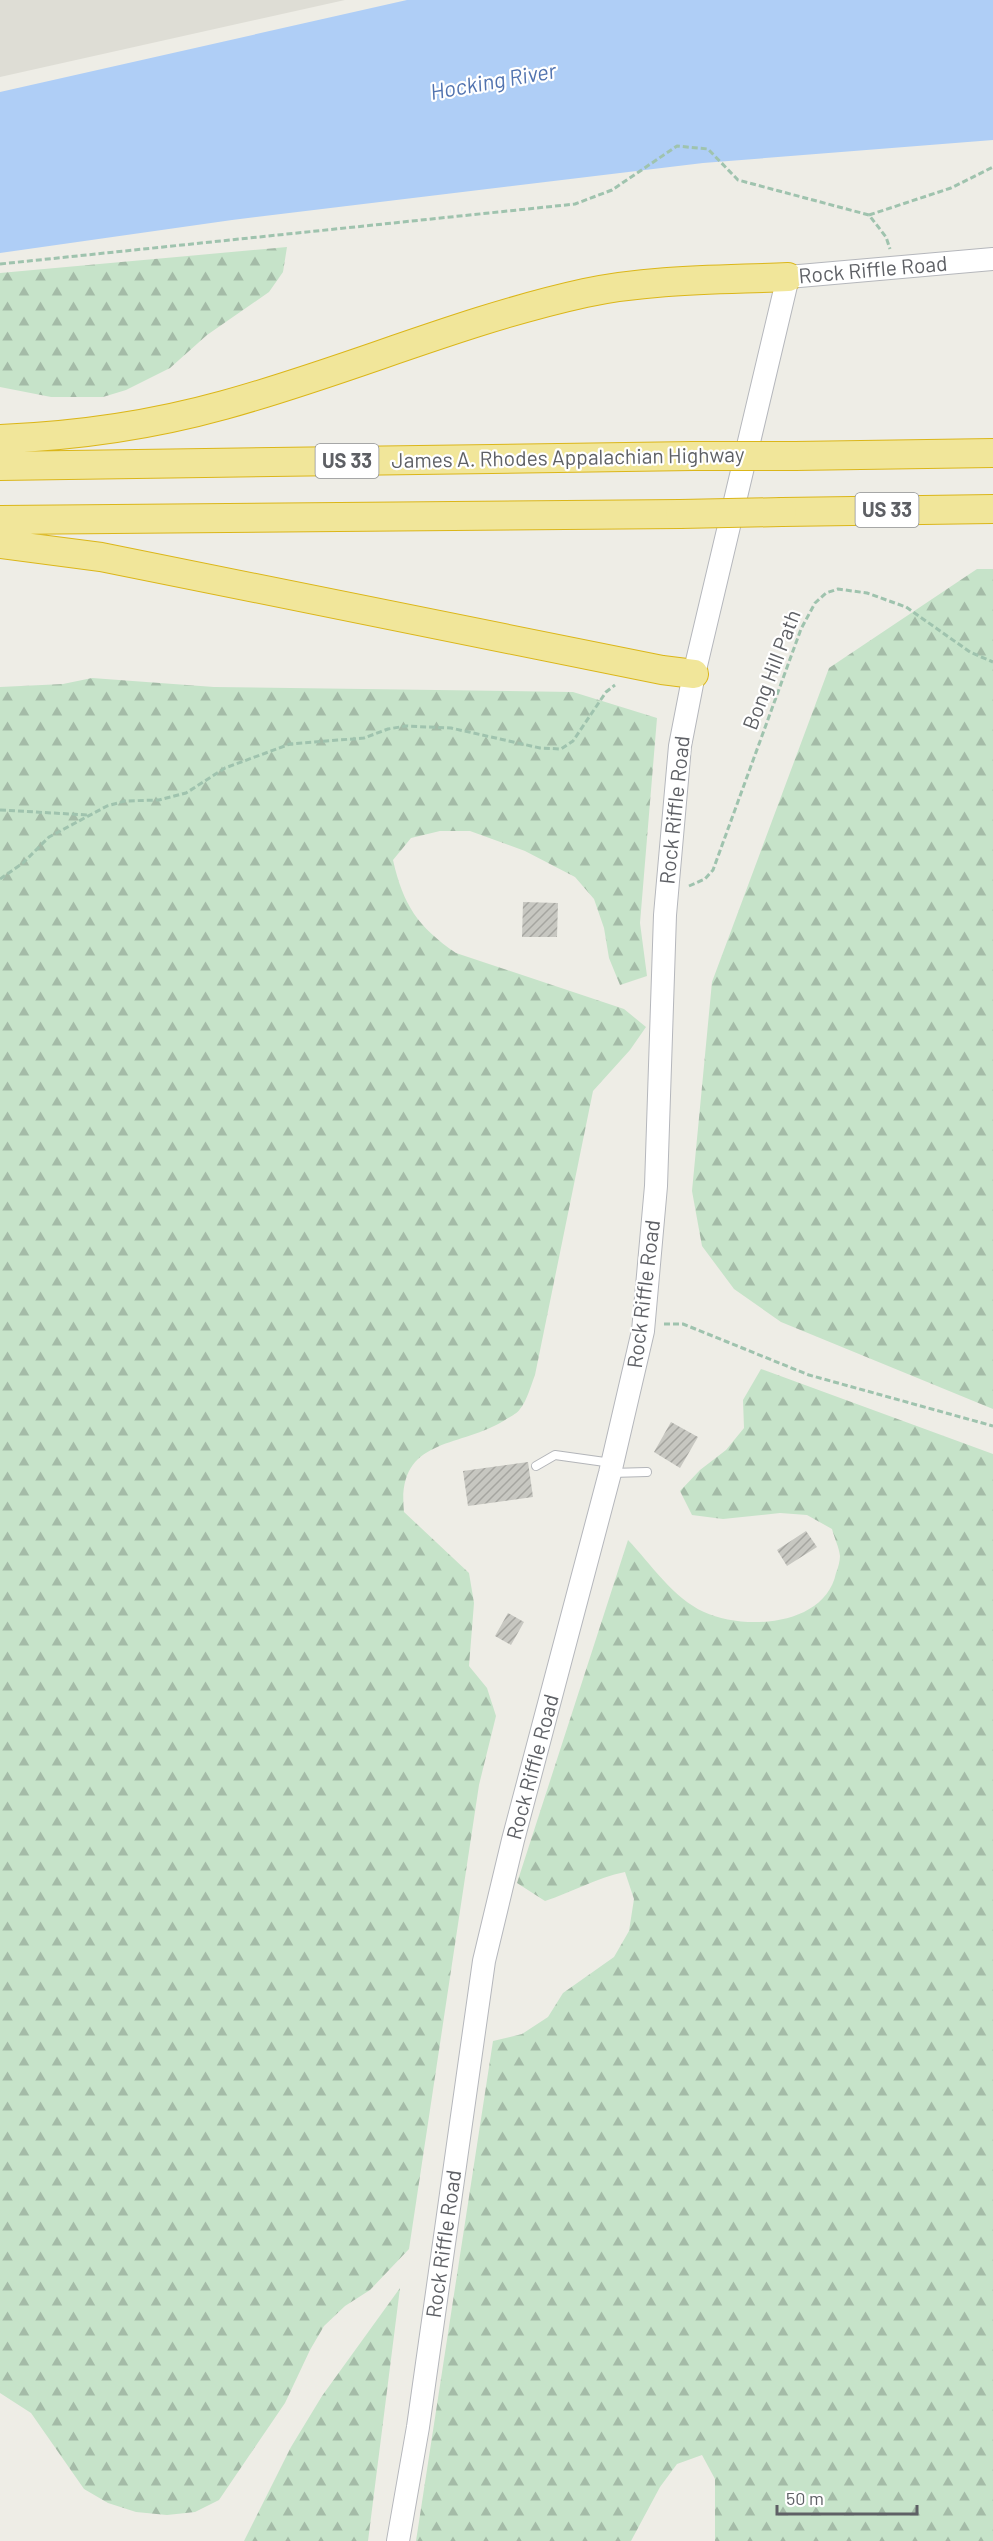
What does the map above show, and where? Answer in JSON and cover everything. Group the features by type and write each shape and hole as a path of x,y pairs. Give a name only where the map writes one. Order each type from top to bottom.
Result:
{"highway":[{"path":"0,439 139,425 225,405 521,310 586,293 682,282 788,277"},
{"name":"James A. Rhodes Appalachian Highway","path":"0,466 993,453"},
{"name":"US 33","path":"0,520 993,509"},
{"path":"0,544 101,557 662,670 694,674"}],"street":[{"name":"Rock Riffle Road","path":"398,2541 418,2427 484,1960 513,1840 611,1468 644,1324 656,1186 667,892 680,746 694,674 788,277 993,259"}],"lane":[{"path":"536,1466 555,1455 611,1468 647,1472"}],"path":[{"path":"0,264 575,204 612,190 677,146 708,149 738,180 869,215 951,188 993,167"},
{"path":"869,215 886,237 896,268"},
{"name":"Bong Hill Path","path":"682,887 705,879 712,870 801,629 815,603 826,593 838,589 867,593 906,607 970,652 993,662"},
{"path":"0,879 23,863 49,837 90,815 125,801 159,800 186,793 225,768 290,744 364,738 388,729 406,726 451,728 540,748 561,749 573,741 606,692 620,683"},
{"path":"0,810 90,815"},
{"path":"644,1324 683,1324 809,1376 993,1426"}],"shaded area":[{"path":"0,0 345,0 0,77"}],"green space":[{"path":"287,247 283,272 269,292 207,335 170,368 126,390 103,397 51,397 0,387 0,273"},
{"path":"977,569 993,569 993,1409 781,1322 734,1289 702,1246 692,1191 712,982 829,668"},
{"path":"92,678 214,687 573,692 657,718 640,923 647,976 620,985 609,958 604,928 594,899 575,877 525,851 470,831 440,831 411,838 393,860 402,890 414,914 432,934 456,953 624,1009 646,1027 630,1050 593,1091 535,1375 525,1402 517,1412 505,1420 434,1448 420,1457 410,1470 404,1487 404,1512 469,1573 474,1603 469,1666 487,1688 496,1716 479,1785 409,2249 370,2290 345,2306 324,2326 285,2403 219,2500 195,2512 167,2515 136,2512 108,2503 84,2489 31,2413 0,2393 0,687 63,684"},
{"path":"761,1369 993,1454 993,2541 715,2541 715,2479 702,2455 677,2464 660,2487 631,2541 416,2541 493,2041 522,2034 548,2017 563,1993 614,1957 629,1931 634,1899 625,1872 545,1901 517,1883 628,1540 663,1580 693,1606 721,1618 740,1621 781,1620 800,1614 816,1604 829,1591 838,1567 840,1558 832,1529 807,1515 780,1513 723,1519 692,1515 680,1491 700,1470 726,1450 744,1428 743,1400"},
{"path":"400,2288 368,2541 244,2541 291,2447 322,2396"}],"water":[{"name":"Hocking River","path":"407,0 993,0 993,140 703,163 232,220 0,253 0,92"}],"building":[{"path":"523,902 558,903 557,937 522,937"},
{"path":"671,1422 698,1437 680,1468 654,1452"},
{"path":"528,1462 533,1497 468,1506 463,1471"},
{"path":"806,1531 817,1547 787,1566 777,1550"},
{"path":"508,1613 524,1622 511,1645 495,1636"}]}
